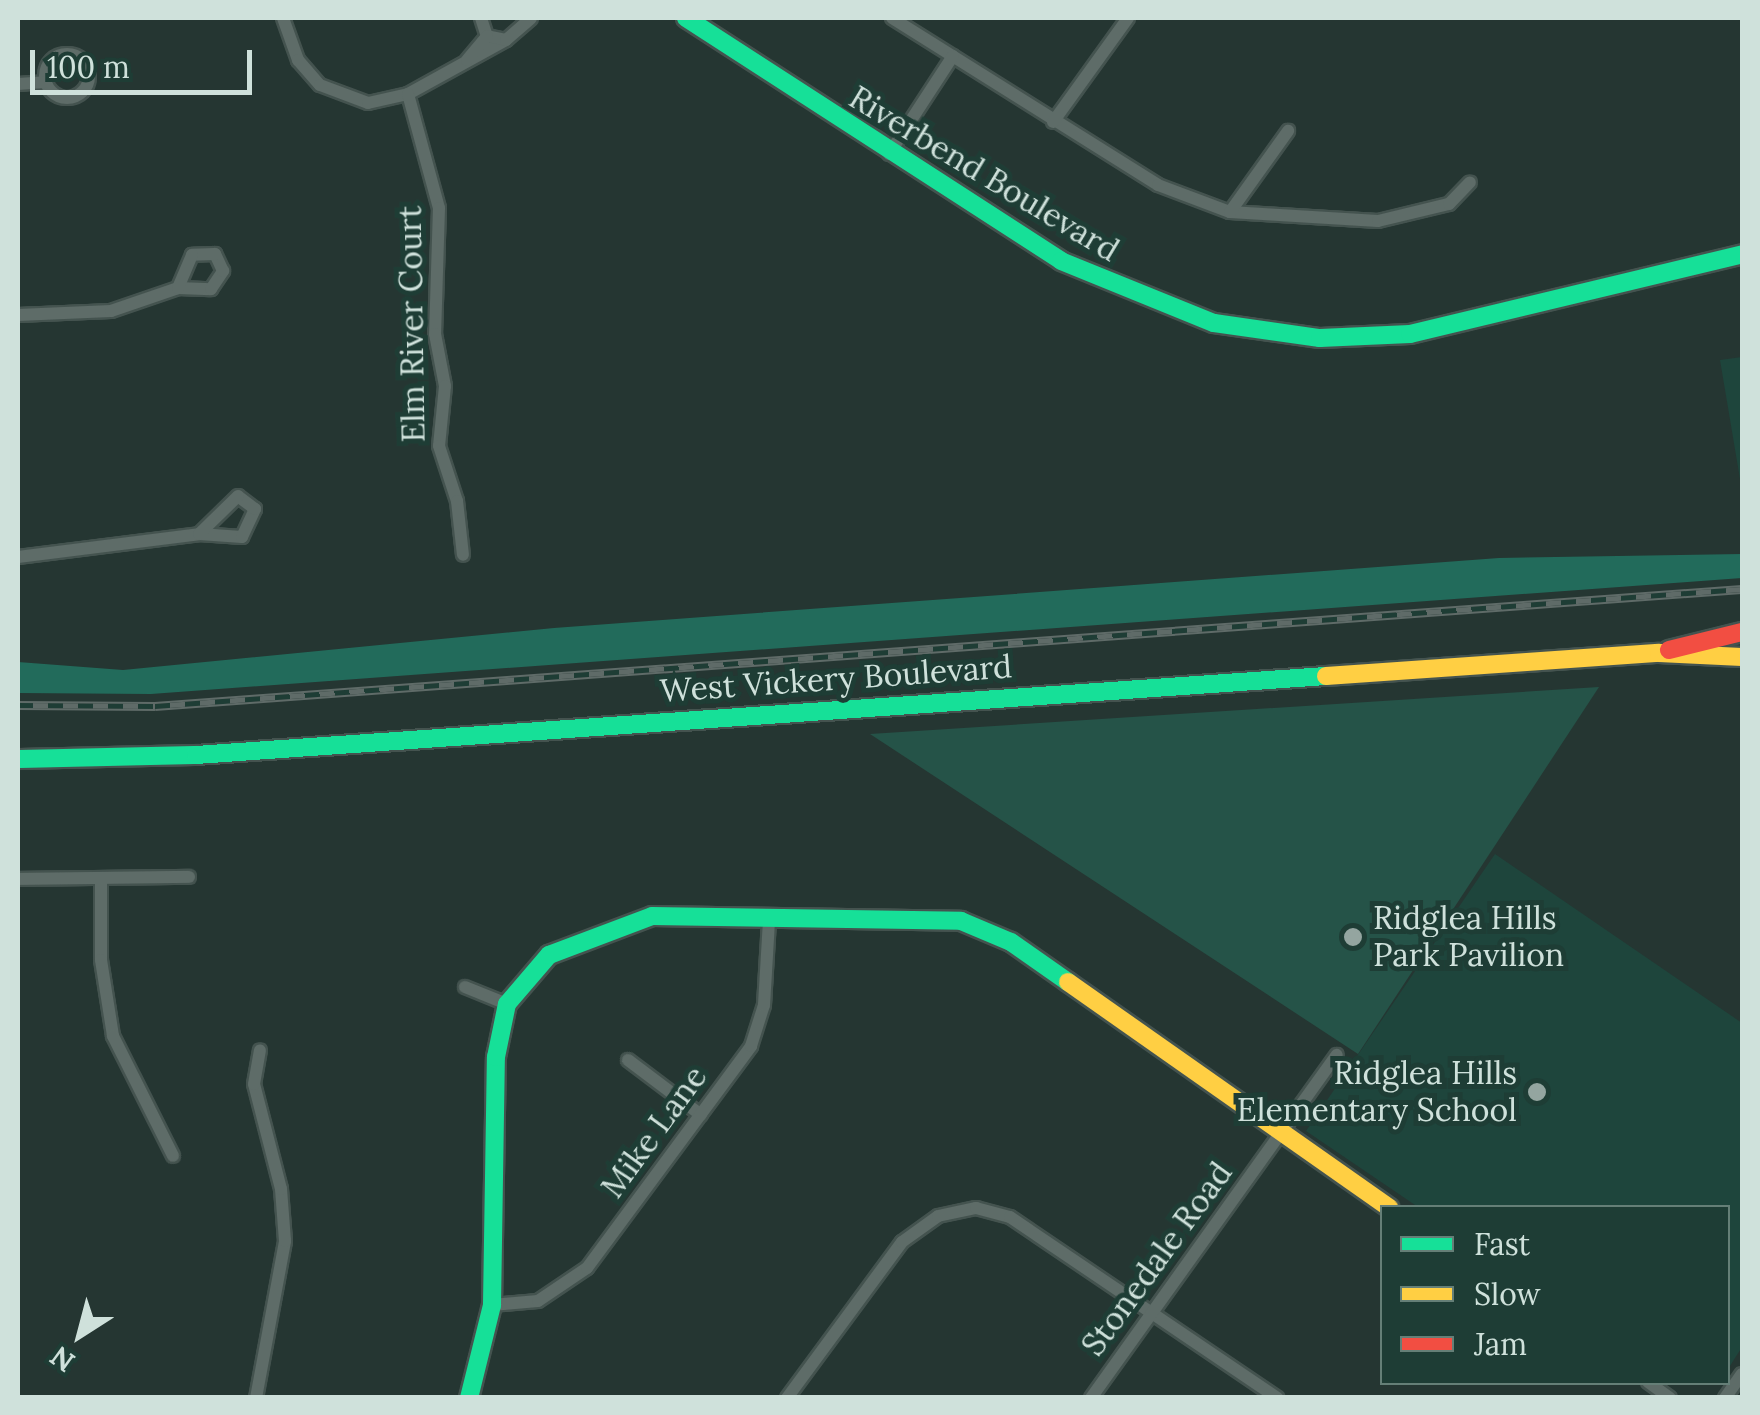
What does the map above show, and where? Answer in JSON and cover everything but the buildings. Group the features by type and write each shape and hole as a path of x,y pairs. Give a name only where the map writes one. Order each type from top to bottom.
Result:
{"street":[{"path":"282,18 298,60 320,85 368,103 408,94 468,60 487,36"},
{"path":"481,18 487,36"},
{"path":"468,60 485,58 531,18"},
{"name":"Riverbend Boulevard","path":"686,18 889,154 1104,284 1176,313 1320,338 1460,324 1742,254"},
{"path":"894,18 1158,186 1230,212 1378,222 1449,204 1470,182"},
{"path":"1053,122 1128,18"},
{"path":"487,36 506,40"},
{"path":"889,154 953,56"},
{"path":"18,84 46,82"},
{"name":"Elm River Court","path":"408,94 440,208 435,334 445,386 439,446 457,500 463,555"},
{"path":"1230,212 1288,131"},
{"path":"18,314 112,311 178,288"},
{"path":"18,557 199,534"},
{"name":"West Vickery Boulevard","path":"1659,653 1742,632"},
{"name":"West Vickery Boulevard","path":"18,759 196,755 1659,653 1742,657"},
{"path":"18,878 190,877"},
{"path":"101,878 104,998 113,1036 172,1156"},
{"path":"468,1398 492,1305 496,1057 506,1004 549,955 616,924 697,912 769,920 930,916 1011,942 1385,1205"},
{"name":"Mike Lane","path":"492,1305 538,1301 587,1268 701,1115 758,1032 769,920"},
{"path":"465,987 506,1004"},
{"path":"256,1398 284,1241 281,1188 254,1084 260,1051"},
{"name":"Stonedale Road","path":"1091,1398 1337,1055"},
{"path":"628,1060 701,1115"},
{"path":"787,1398 902,1242 961,1210 1010,1217 1277,1398"},
{"path":"1725,1398 1742,1374"}],"shaded area":[{"path":"1742,357 1742,491 1720,360"},
{"path":"1742,554 1742,578 151,694 18,693 18,662 123,670 554,628 1499,558"},
{"path":"1599,687 1358,1054 870,734"},
{"name":"Ridglea Hills Elementary School","path":"1495,854 1742,1023 1742,1347 1730,1366 1730,1205 1415,1205 1306,1131"}],"railway":[{"path":"18,705 155,706 1742,589"}],"traffic: fast":[{"path":"686,18 1061,261 1214,323 1320,338 1410,334 1742,254"},
{"path":"18,759 196,755 1326,676"},
{"path":"469,1398 492,1305 496,1057 507,1004 549,955 652,916 961,921 1011,942 1068,982"}],"traffic: slow":[{"path":"1326,676 1659,653 1742,657"},
{"path":"1068,982 1385,1205"}],"traffic: jam":[{"path":"1669,650 1742,632"}],"place":[{"name":"Ridglea Hills Park Pavilion","path":"1353,937"},
{"name":"Ridglea Hills Elementary School","path":"1537,1092"}]}
